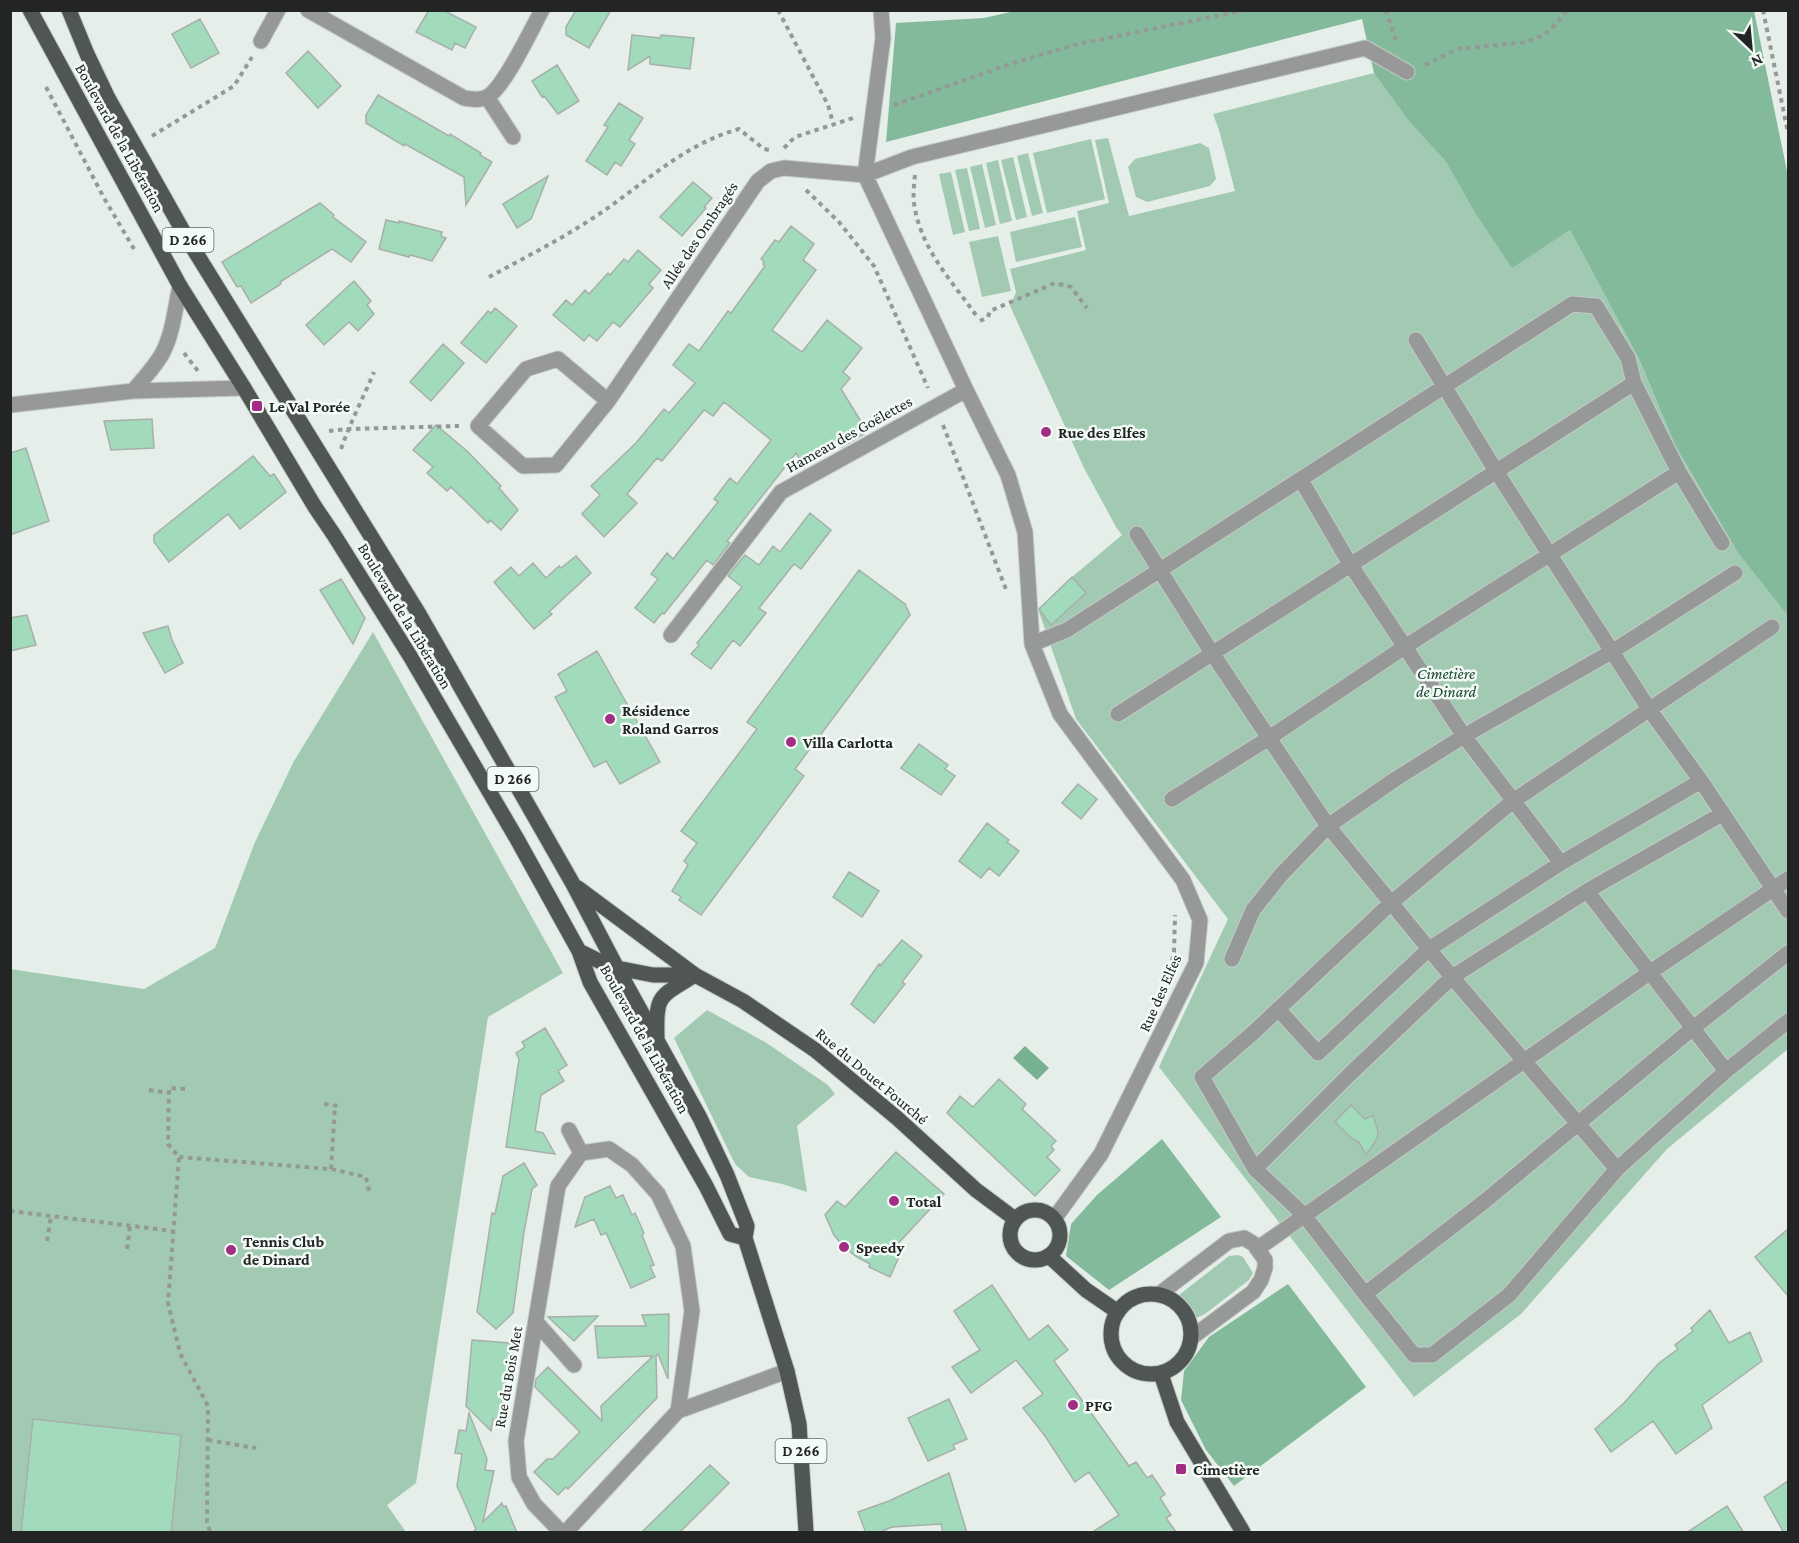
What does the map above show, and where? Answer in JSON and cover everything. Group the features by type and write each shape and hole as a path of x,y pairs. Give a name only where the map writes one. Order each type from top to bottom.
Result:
{"main road":[{"name":"Boulevard de la Libération","path":"30,10 180,286 315,507 416,666 517,838 579,951 590,982 706,1186 730,1234 745,1238"},
{"name":"Boulevard de la Libération","path":"69,10 108,98 134,146 188,240 419,614 573,884 700,1118 727,1175 747,1226 745,1238 787,1371 799,1424 806,1533"},
{"name":"Rue du Douet Fourché","path":"573,884 695,975 743,1001 815,1050 897,1118 976,1190 1016,1219"},
{"name":"Rue du Douet Fourché","path":"579,951 617,968 653,975 695,975"},
{"path":"657,1042 657,1010 661,998 695,975"},
{"path":"1030,1210 1039,1210 1054,1219 1058,1225 1059,1242 1049,1256 1030,1260 1015,1251 1011,1244 1011,1226 1022,1214 1030,1210"},
{"path":"1049,1256 1086,1290 1118,1312"},
{"path":"1144,1295 1158,1295 1171,1299 1182,1308 1189,1320 1191,1338 1184,1358 1174,1367 1154,1375 1140,1373 1128,1367 1118,1357 1111,1339 1112,1325 1118,1312 1131,1300 1144,1295"},
{"path":"1161,1374 1177,1422 1243,1533"}],"street":[{"path":"261,40 278,10"},
{"path":"308,10 464,98 478,100 493,93 502,82 542,10"},
{"path":"865,175 883,38 881,10"},
{"path":"784,168 865,175 912,157 1365,48 1407,72"},
{"path":"487,97 513,137"},
{"name":"Allée des Ombragés","path":"478,426 523,466 556,465 608,401 758,181 771,171 784,168"},
{"name":"Rue des Elfes","path":"865,175 1008,475 1025,531 1032,644 1060,714 1183,880 1200,920 1196,963 1101,1154 1054,1219"},
{"path":"133,391 162,354 170,334 180,286"},
{"path":"1032,644 1067,630 1572,304 1596,306 1628,358 1634,383 1679,472 1722,543"},
{"path":"1416,340 1496,471 1649,709 1701,781 1788,911"},
{"path":"478,426 526,369 558,359 608,401"},
{"path":"1118,714 1634,383"},
{"path":"10,405 133,391 244,388"},
{"name":"Hameau des Goëlettes","path":"671,635 781,492 966,390"},
{"path":"1172,799 1679,472"},
{"path":"1301,480 1350,564 1464,736 1561,863"},
{"path":"1137,534 1159,572 1328,826 1452,977 1617,1168"},
{"path":"1232,959 1253,910 1280,876 1328,826 1394,780 1464,736 1612,651 1736,573"},
{"path":"1772,627 1513,801 1391,903 1202,1077 1255,1168 1304,1215 1414,1354 1432,1355 1509,1295 1617,1168 1726,1071 1788,1021"},
{"path":"1278,1009 1318,1053 1429,949 1561,863 1701,781"},
{"path":"1255,1168 1452,977 1587,891 1722,814"},
{"path":"1257,1249 1649,973 1788,879"},
{"path":"1587,891 1726,1071"},
{"path":"1365,1294 1485,1201 1693,1028 1788,953"},
{"path":"569,1130 581,1153 609,1149 632,1165 658,1194 683,1246 692,1311 678,1411"},
{"name":"Rue du Bois Met","path":"561,1533 534,1504 519,1477 516,1441 558,1186 581,1153"},
{"path":"1158,1295 1229,1241 1244,1238 1254,1244 1265,1260 1261,1281 1253,1292 1191,1338"},
{"name":"Rue du Bois Met","path":"536,1322 574,1365"},
{"path":"566,1533 678,1411 787,1371"}],"path":[{"path":"778,10 828,105 832,123"},
{"path":"1010,599 936,406 874,266 839,222 784,168 782,151 795,137 832,123 873,113 1013,63 1074,45 1245,10"},
{"path":"1407,72 1458,50 1526,42 1544,35 1567,10"},
{"path":"1763,10 1788,133"},
{"path":"134,146 234,86 261,40"},
{"path":"44,82 104,198 134,249"},
{"path":"489,277 605,211 672,161 720,134 739,129 764,149 782,151"},
{"path":"912,157 915,176 914,202 918,221 941,269 979,319 988,317 990,311 1055,283 1071,287 1087,308"},
{"path":"170,334 212,389"},
{"path":"348,429 374,372"},
{"path":"306,433 348,429 478,426"},
{"path":"1172,963 1175,913"},
{"path":"185,1089 169,1088 168,1144 178,1157 168,1303 180,1353 208,1406 207,1522 210,1533"},
{"path":"149,1090 169,1093"},
{"path":"324,1104 338,1106 331,1169"},
{"path":"178,1157 331,1169 366,1177 369,1191"},
{"path":"10,1211 173,1231"},
{"path":"47,1241 51,1216"},
{"path":"127,1249 130,1226"},
{"path":"207,1440 256,1448"}],"green space":[{"name":"Cimetière de Dinard","path":"1374,73 1408,120 1446,162 1475,213 1512,267 1570,230 1640,361 1675,445 1738,553 1788,616 1788,1049 1667,1149 1521,1314 1414,1397 1159,1067 1228,919 1076,719 1038,609 1122,535 1084,468 1010,306 1016,292 1010,269 1086,250 1077,211 1109,203 1095,140 1108,138 1129,216 1235,191 1213,114"},
{"path":"1091,139 1105,199 1047,213 1033,153"},
{"path":"1200,143 1209,148 1216,179 1210,186 1147,202 1136,197 1128,167 1135,159"},
{"path":"1028,153 1043,213 1032,216 1017,156"},
{"path":"1013,157 1027,217 1016,220 1001,160"},
{"path":"998,160 1012,221 1000,224 986,163"},
{"path":"982,164 996,225 985,228 970,167"},
{"path":"967,168 980,229 969,231 955,170"},
{"path":"951,172 965,232 953,235 939,174"},
{"path":"1075,217 1082,247 1016,262 1010,232"},
{"path":"998,236 1011,291 982,297 969,242"},
{"name":"Tennis Club de Dinard","path":"373,632 563,973 488,1017 416,1483 387,1505 406,1532 11,1532 10,969 144,989 215,948 255,842 294,761"},
{"path":"707,1010 765,1042 828,1085 835,1094 797,1126 807,1192 749,1177 735,1164 674,1038"},
{"path":"1229,1256 1243,1257 1253,1273 1249,1280 1205,1314 1196,1318 1179,1295"}],"shaded area":[{"path":"1019,10 1754,11 1788,176 1788,616 1738,553 1675,445 1640,361 1570,230 1512,268 1475,213 1446,162 1408,120 1374,73 1362,19 886,142 896,23 984,18"},
{"path":"1025,1046 1049,1068 1037,1080 1013,1058"},
{"path":"1162,1139 1221,1217 1109,1290 1066,1256 1071,1224 1097,1195"},
{"path":"1288,1284 1366,1387 1234,1486 1206,1450 1181,1400 1184,1371 1209,1337"}],"building":[{"path":"429,10 443,10 476,27 465,48 455,43 452,50 416,32"},
{"path":"576,10 611,10 589,48 566,35 566,27"},
{"path":"200,19 219,53 191,68 172,34"},
{"path":"632,35 694,38 690,69 650,64 650,56 628,70"},
{"path":"308,51 341,86 318,108 286,73"},
{"path":"557,65 579,101 558,114 544,96 542,97 532,81"},
{"path":"378,95 449,136 450,134 492,162 466,205 464,177 405,144 404,146 366,123 366,115"},
{"path":"619,103 643,118 629,140 635,144 621,166 615,162 607,175 586,161 608,127 604,125"},
{"path":"548,176 531,219 517,228 503,204"},
{"path":"693,182 712,198 682,236 660,217"},
{"path":"320,203 334,215 333,217 366,242 351,262 332,249 251,303 241,286 237,287 222,262"},
{"path":"386,220 442,232 441,236 446,238 432,261 379,249"},
{"path":"791,226 814,244 803,260 816,270 772,330 802,352 827,320 862,348 843,372 850,378 841,389 862,423 859,425 864,434 842,447 840,443 803,465 796,453 727,541 730,543 713,565 707,560 664,614 662,613 654,623 635,608 658,579 651,574 667,553 673,559 718,502 714,499 730,478 737,484 771,440 724,402 713,416 704,410 662,461 657,458 627,494 637,503 604,537 582,514 600,495 591,486 636,443 664,409 669,413 695,383 673,365 689,344 699,351 728,311 731,313 765,266 761,259 775,240 779,242"},
{"path":"638,250 661,270 649,284 653,288 620,327 613,322 597,341 589,335 584,341 553,315 566,300 572,305 585,290 589,294 608,273 610,275 624,259 628,262"},
{"path":"354,281 371,301 367,305 374,314 358,331 349,322 324,345 306,325"},
{"path":"495,308 517,326 486,363 461,343 488,311 491,313"},
{"path":"443,344 464,363 431,401 410,382"},
{"path":"152,419 154,448 111,450 104,421"},
{"path":"436,425 467,451 501,486 499,488 518,510 501,530 490,520 488,523 451,487 447,491 427,473 433,467 413,450"},
{"path":"26,448 49,521 10,535 10,453"},
{"path":"253,456 270,476 274,474 286,492 240,529 228,514 169,562 154,542 154,535"},
{"path":"810,513 831,530 801,569 794,564 759,608 766,613 740,646 733,640 711,669 691,654 699,645 697,643 742,587 728,576 745,555 759,565 773,546 780,552"},
{"path":"576,556 591,573 549,612 552,614 534,629 494,582 511,567 519,576 533,563 546,578 559,566 561,568"},
{"name":"Villa Carlotta","path":"859,570 905,604 910,615 795,769 804,776 701,915 679,900 681,897 672,891 688,865 684,861 697,843 681,831 757,729 747,722"},
{"path":"1072,577 1086,593 1051,625 1040,608"},
{"path":"341,579 365,618 353,644 320,590"},
{"path":"27,615 36,645 10,651 10,618"},
{"path":"168,626 183,663 165,673 143,633"},
{"name":"Résidence Roland Garros","path":"597,651 660,762 620,784 606,761 594,767 555,697 567,691 558,674"},
{"path":"919,744 948,765 945,769 955,776 941,795 901,768"},
{"path":"1078,784 1097,799 1081,819 1062,803"},
{"path":"987,823 1019,851 999,876 989,868 981,878 959,861"},
{"path":"849,872 879,891 862,917 833,897"},
{"path":"902,940 922,956 902,982 905,984 874,1023 851,1004 879,964 881,965"},
{"path":"545,1028 567,1065 558,1071 564,1081 541,1095 535,1131 543,1133 555,1154 506,1147 519,1059 516,1053 525,1047 522,1042"},
{"path":"999,1079 1026,1104 1022,1109 1056,1141 1051,1146 1054,1150 1047,1157 1060,1170 1035,1196 947,1113 960,1096 973,1107"},
{"path":"1351,1105 1365,1119 1373,1115 1378,1132 1377,1139 1366,1155 1359,1142 1351,1138 1335,1122"},
{"name":"Total","path":"896,1152 944,1194 892,1250 899,1257 890,1277 869,1267 870,1264 844,1247 834,1235 825,1215 837,1201 845,1207"},
{"path":"524,1163 537,1185 532,1189 513,1313 496,1329 477,1312 492,1213 495,1214 503,1176"},
{"path":"610,1186 616,1198 623,1195 632,1215 635,1213 654,1265 650,1266 655,1277 631,1288 606,1233 601,1235 594,1219 575,1227 585,1197"},
{"path":"1788,1229 1788,1296 1755,1257"},
{"path":"992,1285 1029,1340 1048,1325 1068,1350 1054,1361 1129,1466 1136,1462 1147,1478 1152,1475 1165,1494 1160,1498 1171,1515 1166,1518 1177,1533 1091,1533 1119,1515 1089,1472 1075,1482 1045,1436 1023,1408 1043,1394 1016,1360 971,1393 952,1367 980,1350 954,1311"},
{"path":"1710,1310 1729,1343 1750,1332 1762,1361 1702,1405 1712,1428 1676,1454 1653,1421 1611,1452 1595,1429 1624,1403 1659,1363 1678,1349 1675,1345 1693,1331 1691,1328"},
{"path":"669,1314 668,1379 658,1354 656,1356 657,1398 568,1489 566,1487 558,1495 534,1472 547,1459 553,1459 580,1432 535,1387 536,1379 548,1367 602,1421 601,1406 653,1356 598,1358 595,1326 646,1326 642,1315"},
{"path":"598,1316 574,1341 548,1317"},
{"path":"472,1340 511,1343 499,1420 493,1419 491,1431 466,1406"},
{"path":"949,1399 967,1439 953,1445 955,1449 928,1461 908,1418"},
{"path":"469,1413 487,1459 485,1470 494,1471 483,1522 502,1503 503,1507 506,1506 517,1533 472,1533 476,1529 457,1486 462,1454 455,1453 459,1430 466,1431"},
{"path":"33,1419 181,1435 171,1533 21,1533"},
{"path":"710,1465 729,1483 679,1533 641,1533"},
{"path":"949,1473 967,1533 943,1533 941,1524 892,1527 878,1533 866,1533 858,1512 889,1501"},
{"path":"1788,1481 1788,1533 1784,1533 1764,1497"},
{"path":"1727,1506 1744,1533 1686,1533"}],"place":[{"name":"Le Val Porée","path":"257,406"},
{"name":"Rue des Elfes","path":"1046,432"},
{"name":"Résidence Roland Garros","path":"610,719"},
{"name":"Villa Carlotta","path":"791,742"},
{"name":"Total","path":"894,1201"},
{"name":"Speedy","path":"844,1247"},
{"name":"Tennis Club de Dinard","path":"231,1250"},
{"name":"PFG","path":"1073,1405"},
{"name":"Cimetière","path":"1181,1469"}]}
